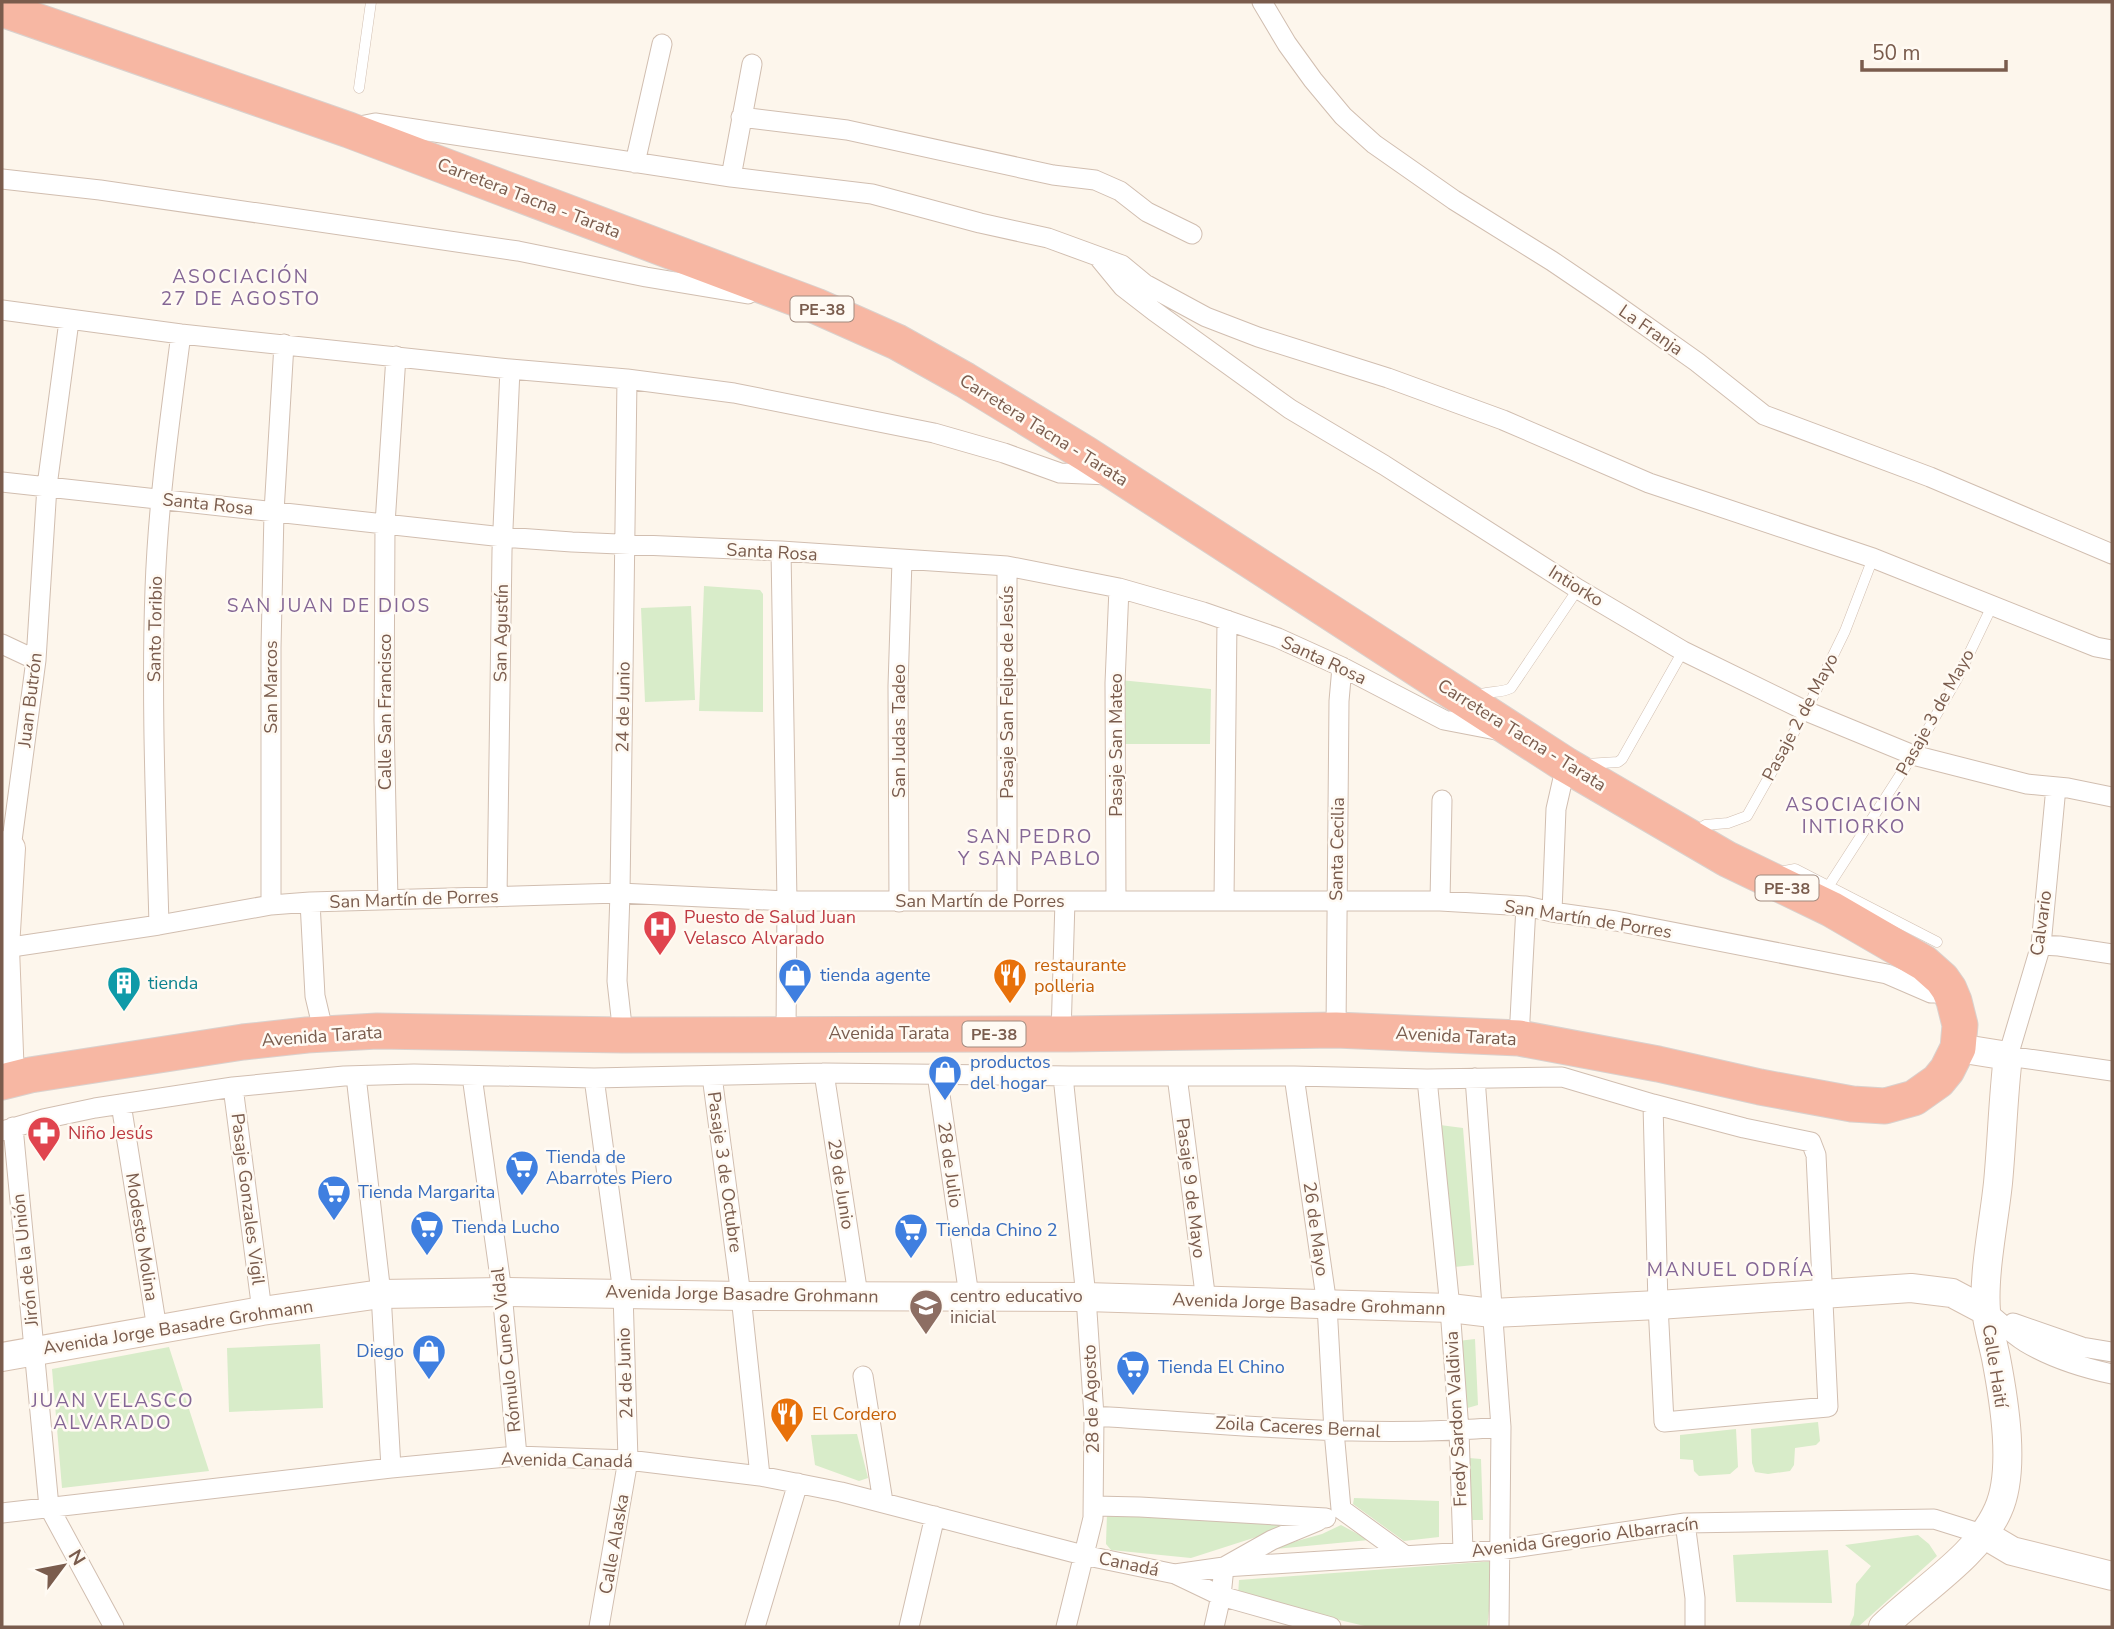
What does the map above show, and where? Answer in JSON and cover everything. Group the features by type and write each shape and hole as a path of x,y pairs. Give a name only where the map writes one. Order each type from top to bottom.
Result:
{"highway":[{"name":"Carretera Tacna - Tarata","path":"2,9 349,130 816,306 932,360 1075,447 1566,765 1727,859 1831,909 1924,962 1942,979 1954,1001 1960,1025 1958,1048"},
{"name":"Avenida Tarata","path":"6,1081 243,1042 324,1034 420,1031 622,1035 1061,1034 1336,1030 1519,1038 1562,1061 1839,1102 1885,1106 1899,1104 1927,1091 1947,1070 1958,1048"}],"street":[{"name":"La Franja","path":"1262,2 1313,80 1343,116 1374,144 1454,200 1597,291 1698,362 1764,415 1930,477 2112,554"},
{"path":"635,163 662,44"},
{"path":"731,177 752,64"},
{"path":"741,117 847,130 1053,175 1095,180 1120,191 1147,212 1192,234"},
{"path":"349,130 375,123 731,177 872,194 1048,238 1122,265 1145,284 1206,317 1503,420 1649,483 1873,558 2096,647 2112,650"},
{"path":"2,179 100,190 518,251 646,277 816,306"},
{"name":"Intiorko","path":"1099,258 1123,287 1153,311 1290,409 1470,518 1578,589 1683,651 1805,711 1913,755 2016,782 2112,797"},
{"path":"2,310 181,334 627,379 734,393 934,433 1004,453 1060,473 1118,476"},
{"name":"Juan Butrón","path":"6,1081 6,847 36,660 47,486 69,321"},
{"name":"Santo Toribio","path":"159,925 154,709 155,589 161,499 181,334"},
{"name":"San Marcos","path":"271,905 274,512 285,344"},
{"name":"Calle San Francisco","path":"388,900 384,720 385,524 396,356"},
{"name":"San Agustín","path":"497,897 503,537 510,369"},
{"name":"24 de Junio","path":"622,1035 617,981 627,379"},
{"name":"Santa Rosa","path":"2,482 503,537 1007,566 1119,588 1203,612 1278,638 1342,667 1444,720 1516,733"},
{"path":"781,551 787,901 786,1033"},
{"name":"San Judas Tadeo","path":"899,902 898,686 902,560"},
{"name":"Pasaje San Felipe de Jesús","path":"1007,566 1007,901"},
{"name":"Pasaje San Mateo","path":"1116,901 1115,683 1119,588"},
{"path":"1224,901 1227,620"},
{"path":"2,644 36,660"},
{"name":"Santa Cecilia","path":"1336,1030 1339,701 1342,667"},
{"path":"1552,912 1556,809 1566,765"},
{"name":"Calvario","path":"2008,1056 2041,945 2056,787"},
{"path":"1440,901 1441,800"},
{"name":"San Martín de Porres","path":"5,948 271,905 310,902 620,893 787,901 1440,901 1526,906 1616,921 1876,971 1931,993 1949,989"},
{"path":"1061,1034 1065,901"},
{"path":"310,902 315,996 324,1034"},
{"path":"1519,1038 1526,906"},
{"path":"2041,945 2112,954"},
{"path":"1958,1048 2112,1071"},
{"name":"Calle Haití","path":"1884,1627 1985,1535 2006,1488 2008,1453 1998,1372 1986,1311 2008,1056"},
{"name":"Avenida Tarata","path":"7,1129 73,1112 121,1104 288,1080 356,1076 414,1074 594,1078 824,1073 1427,1079 1475,1078 1562,1061 1653,1104 1811,1142 1816,1154 1821,1294"},
{"name":"29 de Junio","path":"824,1073 858,1296"},
{"name":"28 de Julio","path":"937,1074 969,1296"},
{"path":"356,1076 381,1294 391,1468"},
{"name":"Rómulo Cuneo Vidal","path":"472,1076 502,1292 517,1457"},
{"name":"Pasaje 3 de Octubre","path":"712,1076 741,1296 760,1476"},
{"name":"28 de Agosto","path":"1063,1076 1086,1297 1094,1416 1093,1518 1066,1627"},
{"name":"Pasaje 9 de Mayo","path":"1177,1076 1206,1301"},
{"name":"26 de Mayo","path":"1294,1076 1327,1305 1334,1431 1334,1514"},
{"name":"24 de Junio","path":"594,1078 623,1293 628,1460"},
{"path":"1475,1078 1501,1427 1499,1627"},
{"name":"Fredy Sardon Valdivia","path":"1427,1079 1450,1308 1459,1431 1463,1551"},
{"name":"Pasaje Gonzales Vigil","path":"233,1087 262,1311"},
{"name":"Modesto Molina","path":"121,1104 157,1329"},
{"path":"1653,1104 1664,1422 1828,1408 1821,1294"},
{"name":"Jirón de la Unión","path":"7,1129 34,1350 48,1507 114,1627"},
{"name":"Avenida Jorge Basadre Grohmann","path":"2,1357 262,1311 381,1294 502,1292 1086,1297 1450,1308 1492,1313 1911,1288 1952,1293 2030,1330 2082,1347 2112,1352"},
{"name":"Avenida Jorge Basadre Grohmann","path":"1986,1311 2025,1342 2045,1352 2112,1374"},
{"path":"863,1376 883,1502"},
{"name":"Zoila Caceres Bernal","path":"1094,1416 1334,1431 1459,1431 1501,1427"},
{"name":"Avenida Canadá","path":"2,1513 391,1468 517,1457 628,1460 798,1483 883,1502 1083,1555"},
{"name":"Calle Alaska","path":"599,1627 628,1460"},
{"path":"755,1627 798,1483"},
{"path":"1094,1506 1334,1514 1403,1554"},
{"path":"1214,1627 1224,1567 1272,1540 1334,1514"},
{"path":"909,1627 935,1516"},
{"name":"Avenida Gregorio Albarracín","path":"1175,1574 1224,1567 1499,1549 1685,1523 1934,1519 1985,1535 2012,1551 2112,1576"},
{"path":"1685,1523 1695,1598 1695,1627"},
{"name":"Canadá","path":"1083,1555 1175,1574"},
{"path":"1175,1574 1221,1596 1331,1627"}],"lane":[{"path":"359,88 371,2"},
{"name":"Pasaje 2 de Mayo","path":"1691,838 1705,825 1728,823 1747,816 1805,711 1845,631 1873,558"},
{"path":"1466,701 1481,693 1511,688 1578,589"},
{"name":"Pasaje 3 de Mayo","path":"1828,887 1913,755 1957,679 1992,606"},
{"path":"1566,765 1618,762 1622,759 1683,651"},
{"path":"1765,878 1781,871 1795,869 1937,942"}],"green space":[{"path":"704,586 760,590 763,594 763,712 699,711"},
{"path":"691,606 695,700 645,702 641,608"},
{"path":"1120,680 1211,689 1210,744 1120,744"},
{"path":"1440,1125 1463,1128 1474,1265 1454,1267"},
{"path":"1475,1339 1478,1405 1464,1409 1458,1341"},
{"path":"320,1344 323,1408 229,1412 227,1348"},
{"path":"169,1347 209,1471 62,1488 52,1369"},
{"path":"1818,1422 1820,1441 1816,1445 1795,1448 1794,1465 1790,1471 1768,1474 1755,1472 1752,1463 1751,1429"},
{"path":"1736,1429 1738,1467 1730,1474 1699,1476 1694,1471 1693,1460 1680,1459 1680,1435"},
{"path":"857,1434 868,1478 859,1481 815,1465 811,1435"},
{"path":"1469,1458 1481,1459 1483,1520 1471,1520"},
{"path":"1354,1498 1439,1501 1439,1537 1404,1541 1353,1504"},
{"path":"1107,1513 1291,1526 1191,1558 1111,1550 1106,1544"},
{"path":"1341,1525 1369,1540 1265,1550 1322,1534"},
{"path":"1918,1535 1929,1544 1937,1556 1858,1627 1849,1627 1854,1615 1856,1584 1871,1566 1845,1545"},
{"path":"1828,1550 1832,1603 1736,1602 1733,1555"},
{"path":"1495,1561 1487,1627 1369,1627 1238,1596 1239,1580"}],"place":[{"name":"Puesto de Salud Juan Velasco Alvarado","path":"660,957"},
{"name":"tienda agente","path":"795,1005"},
{"name":"restaurante polleria","path":"1010,1005"},
{"name":"tienda","path":"124,1013"},
{"name":"productos del hogar","path":"945,1102"},
{"name":"Niño Jesús","path":"44,1163"},
{"name":"Tienda de Abarrotes Piero","path":"522,1197"},
{"name":"Tienda Margarita","path":"334,1222"},
{"name":"Tienda Lucho","path":"427,1257"},
{"name":"Tienda Chino 2","path":"911,1260"},
{"name":"centro educativo inicial","path":"926,1336"},
{"name":"Diego","path":"429,1381"},
{"name":"Tienda El Chino","path":"1133,1397"},
{"name":"El Cordero","path":"787,1444"}],"district":[{"name":"ASOCIACIÓN 27 DE AGOSTO","path":"241,287"},
{"name":"SAN JUAN DE DIOS","path":"329,605"},
{"name":"ASOCIACIÓN INTIORKO","path":"1854,815"},
{"name":"SAN PEDRO Y SAN PABLO","path":"1030,847"},
{"name":"MANUEL ODRÍA","path":"1731,1269"},
{"name":"JUAN VELASCO ALVARADO","path":"113,1411"}]}
